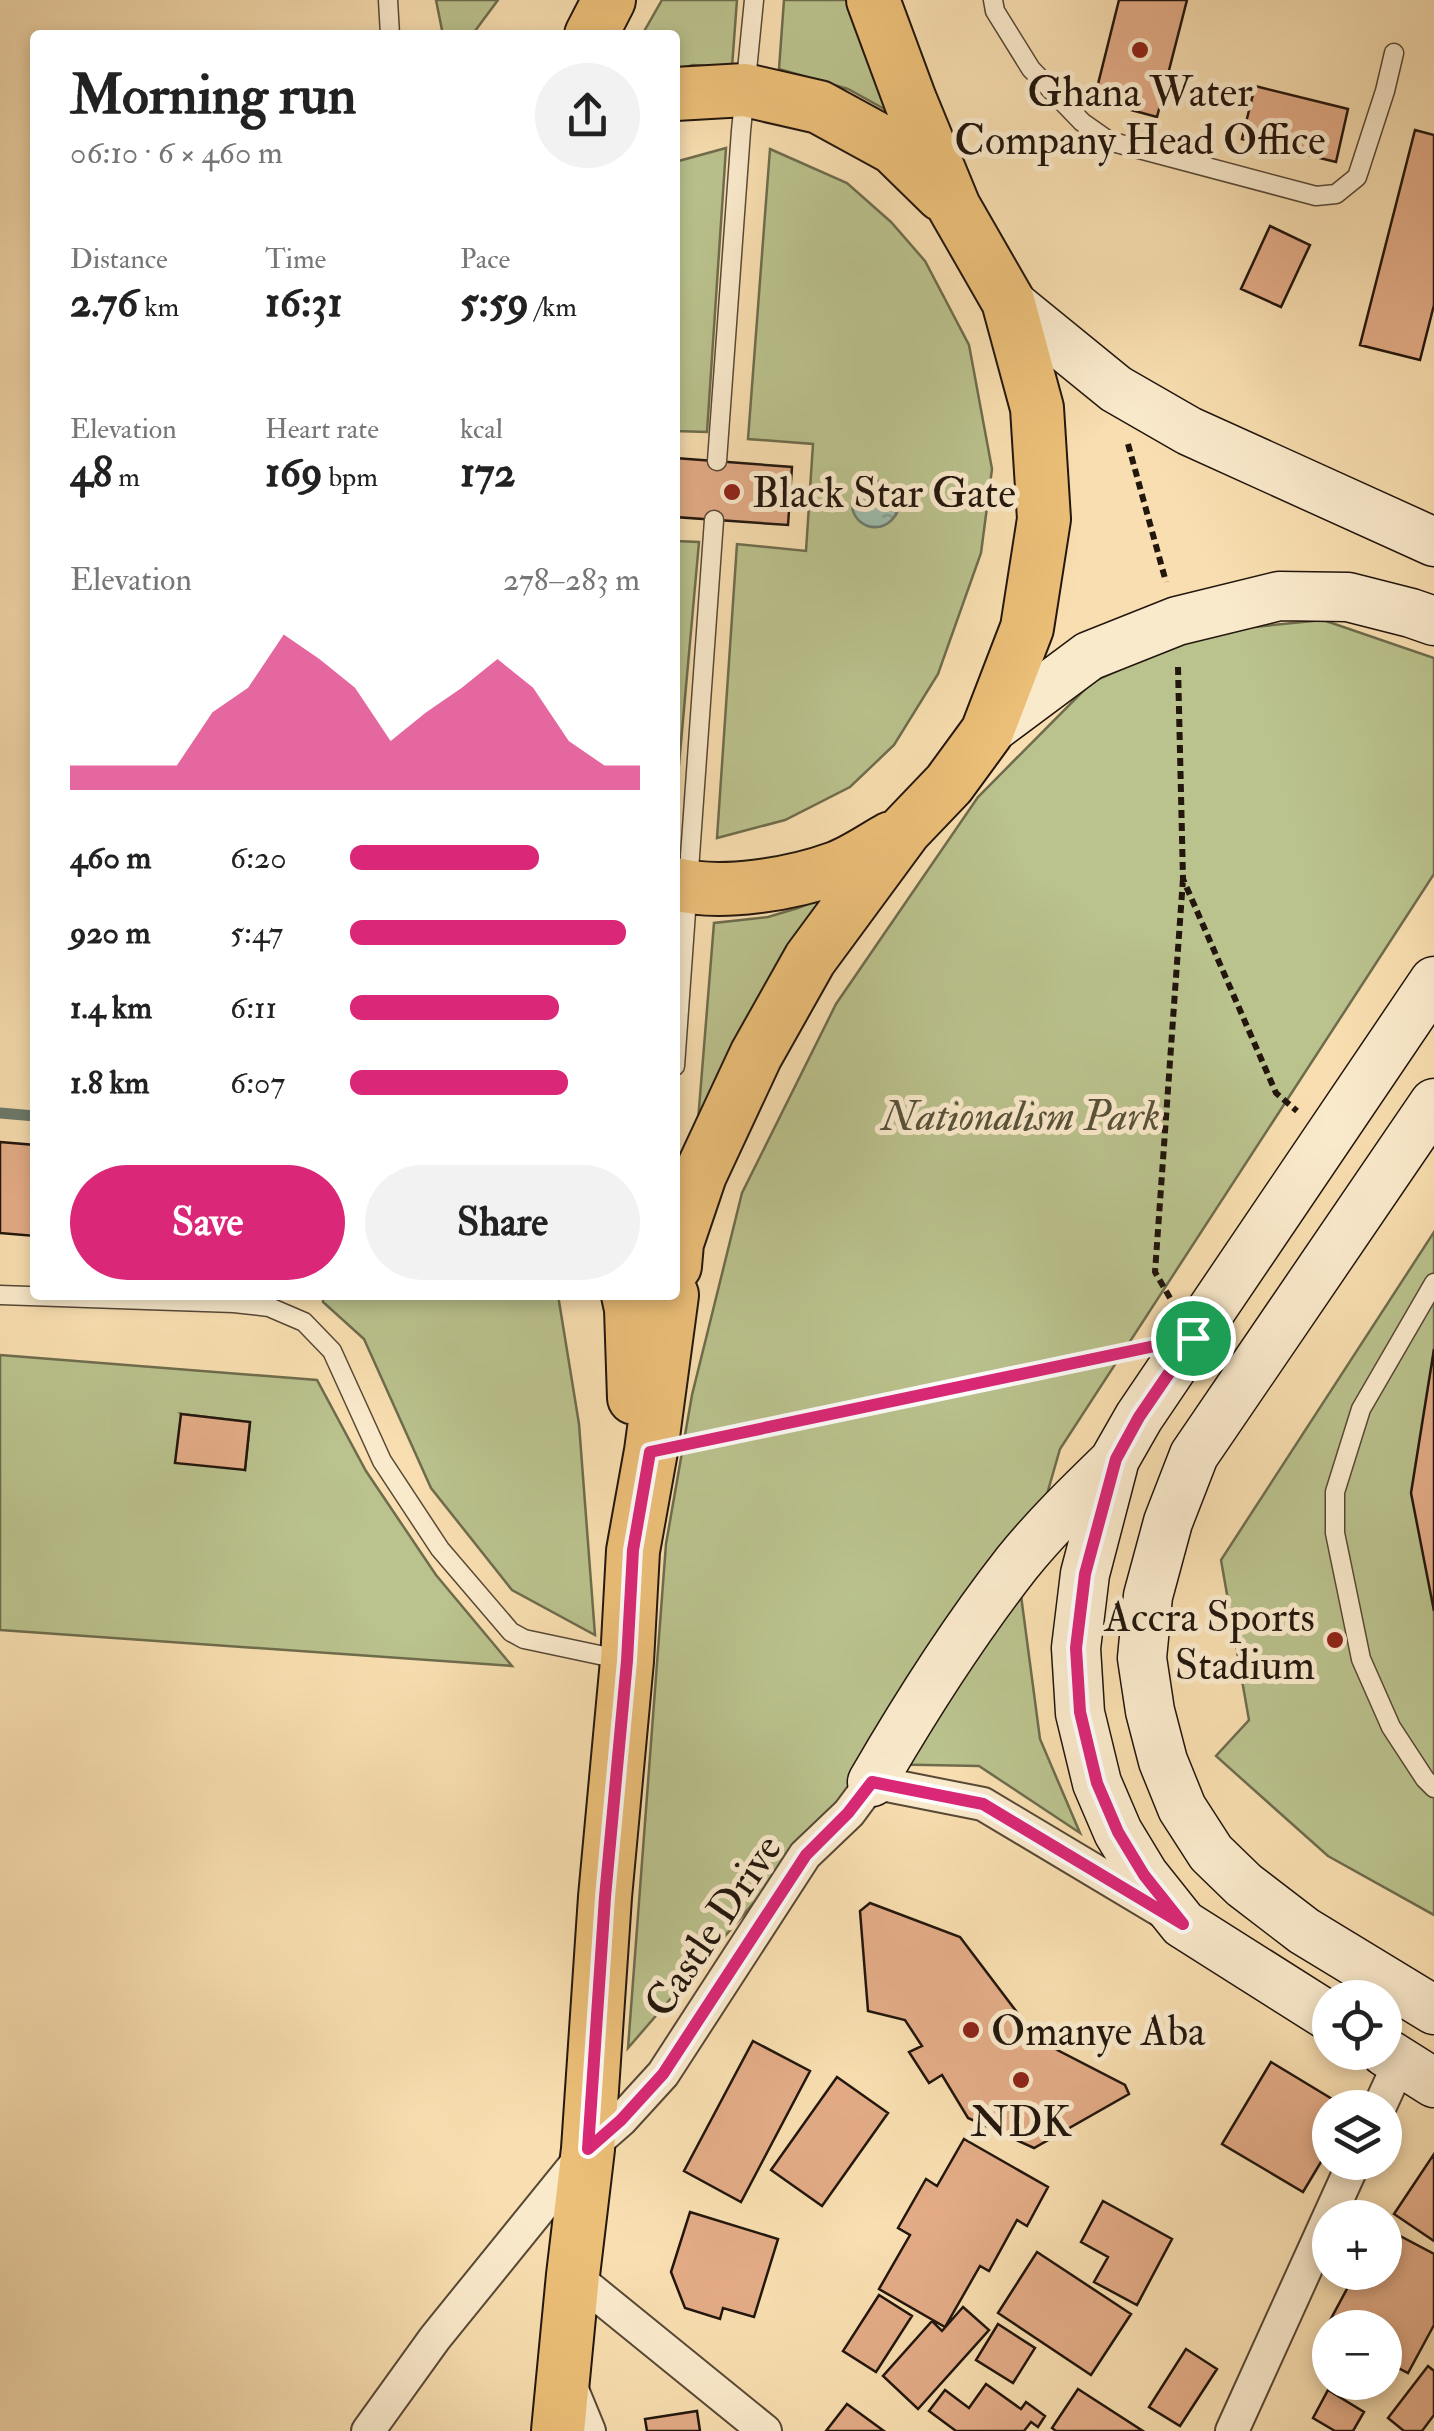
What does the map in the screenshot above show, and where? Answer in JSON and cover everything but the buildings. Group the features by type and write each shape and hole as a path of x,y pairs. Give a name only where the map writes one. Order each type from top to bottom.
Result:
{"main road":[{"path":"593,30 608,0"},
{"path":"680,1234 700,1175 756,1055 810,959 905,830 950,784 987,732 1027,628 1044,518 1037,408 1008,300 954,207 873,0"},
{"path":"680,94 745,90 819,108 894,148 954,207"},
{"path":"1008,300 1116,389 1189,431 1434,542"},
{"path":"987,732 1090,656 1178,621 1279,596 1348,598 1434,621"},
{"path":"682,886 764,887 801,878 838,868 905,830"},
{"path":"1312,2006 1183,1924 1144,1875 1118,1832 1097,1783 1080,1712 1076,1648 1085,1574 1116,1459 1139,1417 1434,981"},
{"path":"1434,1104 1194,1455 1168,1522 1148,1596 1142,1658 1150,1711 1164,1761 1182,1808 1210,1853 1304,1932 1434,2010"},
{"path":"1328,1138 1385,1178"},
{"path":"558,2431 588,2149 636,1530 629,1300"},
{"path":"636,1530 671,1300"},
{"path":"872,1782 928,1687 1018,1562 1116,1459"}],"street":[{"path":"872,1782 983,1804 1183,1924"},
{"name":"Castle Drive","path":"368,2431 435,2338 588,2149 663,2074 806,1855 872,1782"},
{"path":"1391,2090 1406,2066"},
{"path":"1232,2431 1346,2180"},
{"path":"573,2275 766,2431"},
{"path":"565,2371 589,2431"}],"lane":[{"path":"388,0 390,30"},
{"path":"718,461 754,0"},
{"path":"993,0 995,10 1031,69 1082,122 1110,141 1316,196 1336,194 1357,177 1394,53"},
{"path":"680,937 714,520"},
{"path":"1434,1283 1360,1410 1335,1492 1335,1533 1361,1660 1391,1727 1434,1788"},
{"path":"0,1295 30,1296"},
{"path":"146,1300 269,1307 304,1322 332,1350 382,1461 440,1549 502,1624 524,1640 627,1661"},
{"path":"636,1530 658,1300"}],"path":[{"path":"650,1452 1193,1338 1156,1272 1183,879 1178,621 1123,428 1116,389"},
{"path":"1183,879 1276,1093 1328,1138"}],"green space":[{"path":"436,0 498,0 476,30 442,30"},
{"path":"662,0 737,0 732,67 693,65 680,69 680,30 645,30"},
{"path":"784,0 850,0 897,116 848,89 779,69"},
{"path":"726,148 707,432 680,431 680,161"},
{"path":"770,149 847,183 891,222 925,261 969,345 992,469 981,553 938,674 894,745 850,787 785,820 717,838 737,544 806,551 813,444 748,439","holes":["875,480 890,485 897,513 886,524 872,527"]},
{"path":"680,541 699,542 680,753"},
{"name":"Nationalism Park","path":"1323,620 1434,658 1434,874 1060,1449 1020,1588 1040,1739 1080,1833 979,1766 874,1764 628,2048 666,1544 692,1395 742,1193 836,1004 978,797 1092,682 1204,632"},
{"path":"838,892 695,1158 714,923 768,917"},
{"name":"Accra Sports Stadium","path":"1434,1232 1434,1915 1328,1856 1216,1756 1249,1720 1221,1560"},
{"path":"559,1300 579,1424 595,1635 512,1590 431,1488 364,1339 323,1302"},
{"path":"0,1355 317,1380 366,1471 436,1575 512,1666 0,1630","holes":["181,1414 250,1422 245,1470"]}],"water":[{"path":"875,481 892,487 898,504 892,521 875,527 858,521 852,504 858,487"}],"waterway":[{"path":"0,1113 30,1116"}],"place":[{"name":"Ghana Water Company Head Office","path":"1140,50"},
{"name":"Black Star Gate","path":"732,492"},
{"name":"Accra Sports Stadium","path":"1335,1640"},
{"name":"Omanye Aba","path":"971,2030"},
{"name":"NDK","path":"1021,2080"}],"route":[{"path":"1193,1338 1139,1417 1116,1459 1085,1574 1076,1648 1080,1712 1097,1783 1118,1832 1144,1875 1183,1924 983,1804 872,1782 806,1855 663,2074 588,2149 633,1550 650,1452 1193,1338"}]}
